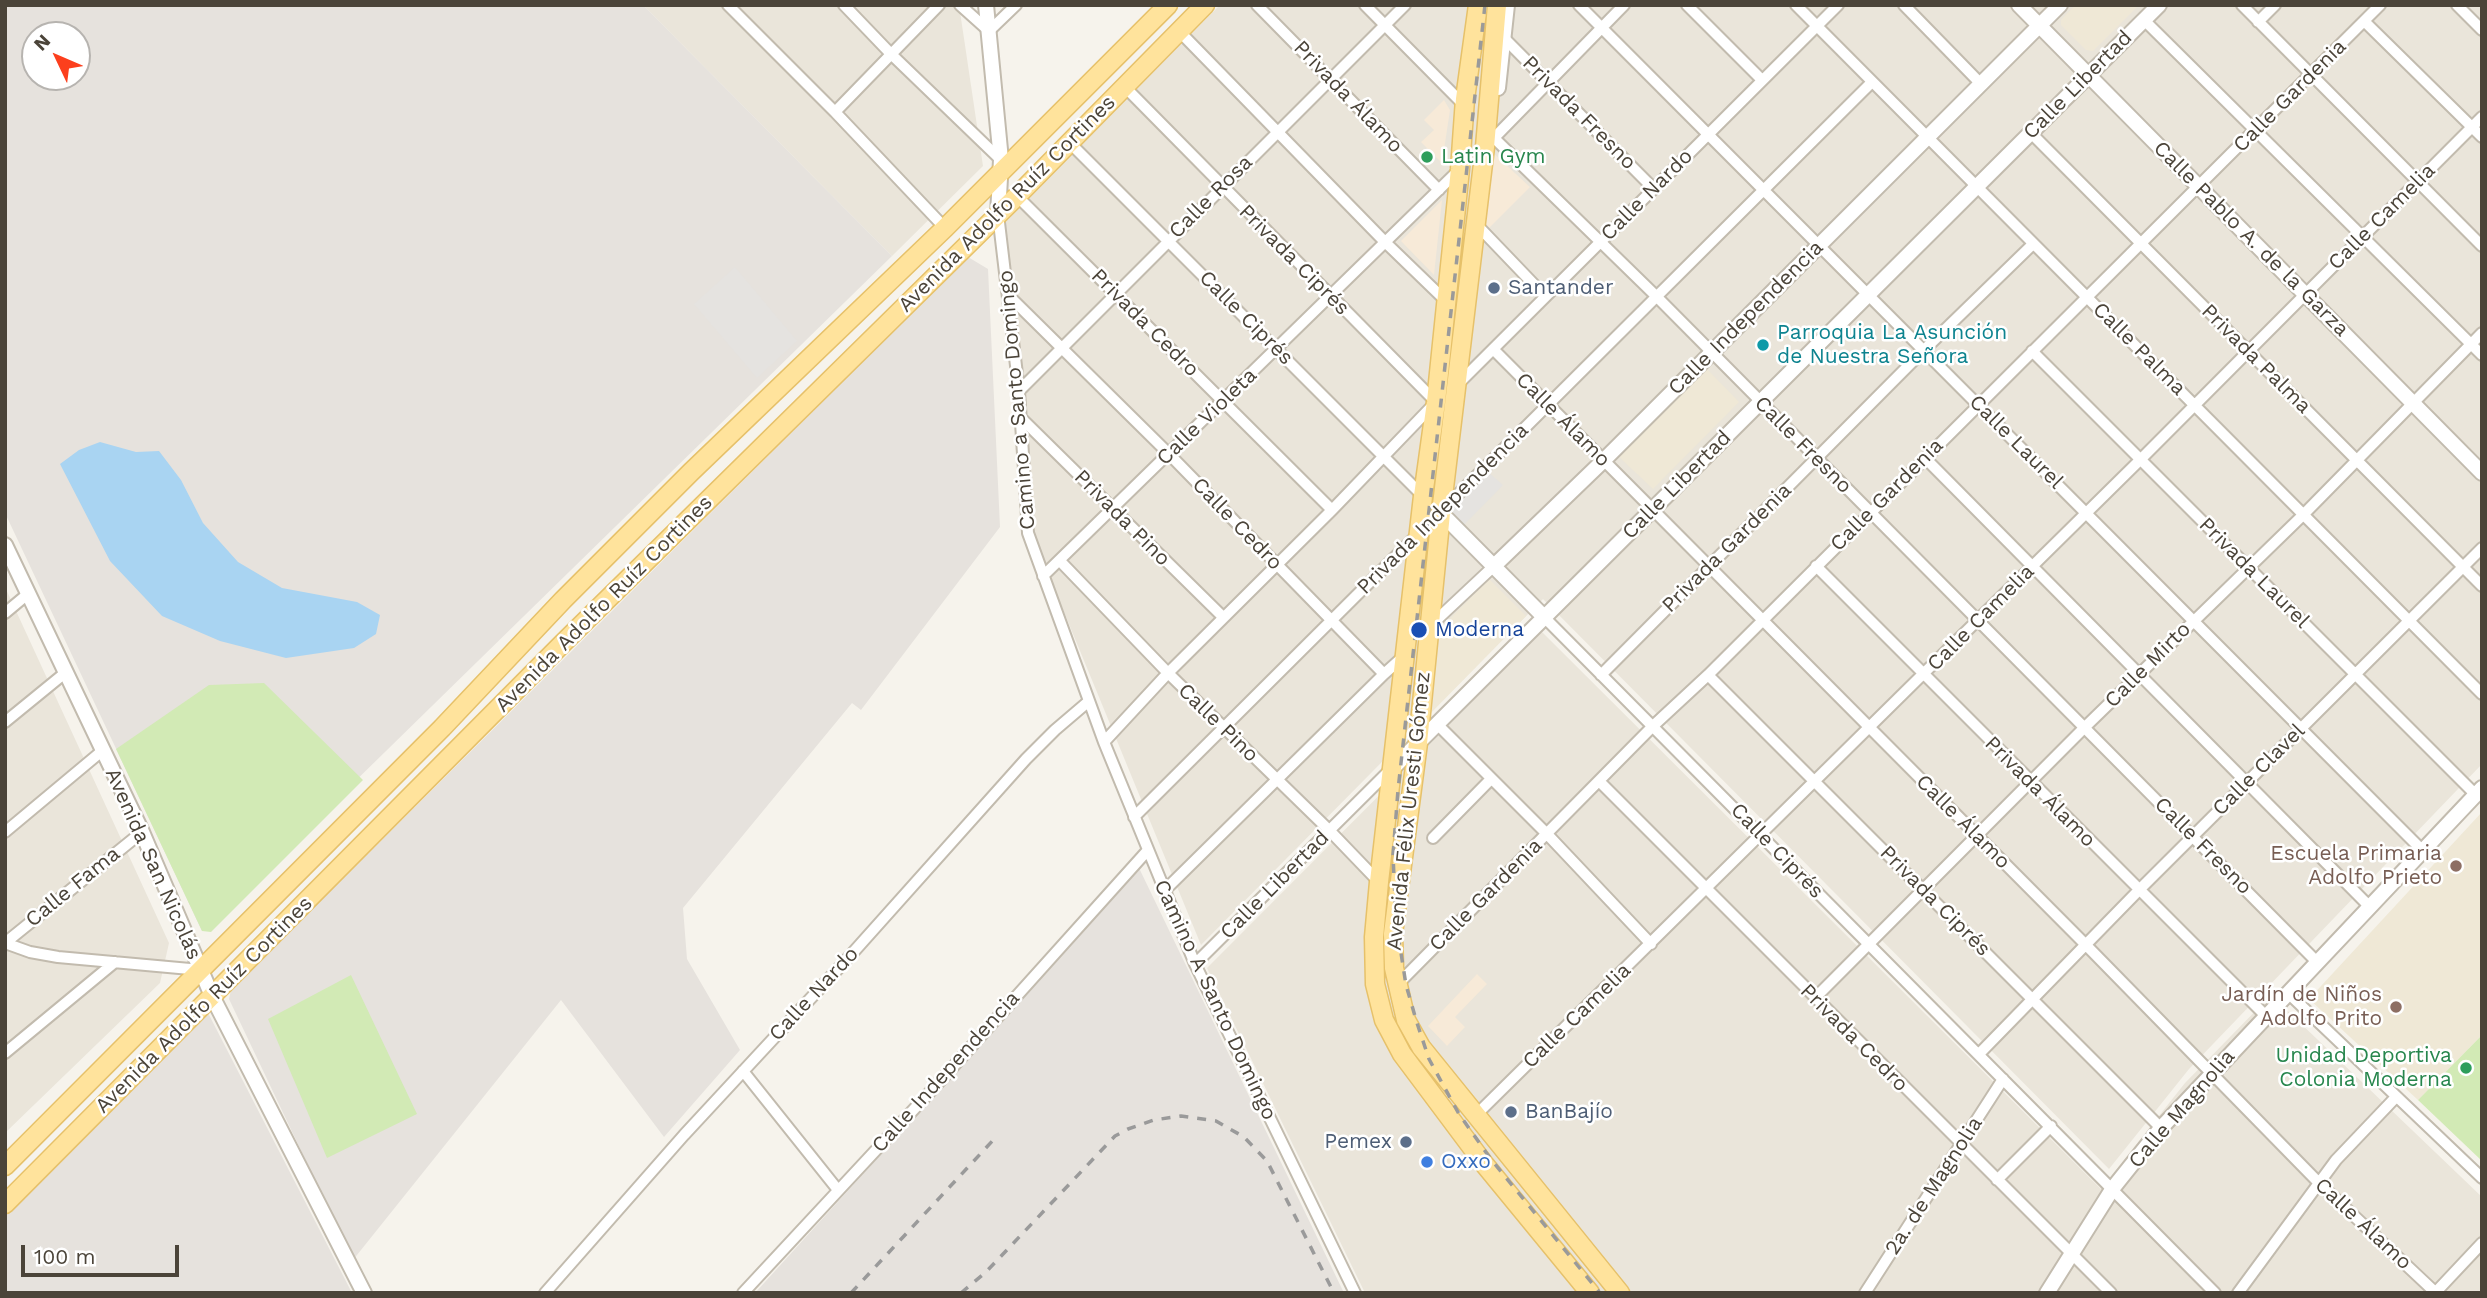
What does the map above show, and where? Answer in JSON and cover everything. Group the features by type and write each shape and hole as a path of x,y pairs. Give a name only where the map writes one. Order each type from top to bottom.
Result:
{"main road":[{"name":"Avenida Adolfo Ruíz Cortines","path":"5,1166 691,472 945,228 1001,165 1168,5"},
{"name":"Avenida Adolfo Ruíz Cortines","path":"5,1204 563,643 998,214 1205,5"},
{"name":"Avenida Félix Uresti Gómez","path":"1478,5 1464,102 1460,169 1436,402 1379,883 1374,937 1375,984 1378,1003 1391,1036 1485,1165 1590,1293"},
{"name":"Avenida Félix Uresti Gómez","path":"1497,5 1499,38 1488,119 1490,142 1476,224 1441,513 1418,743 1393,934 1396,986 1406,1020 1421,1047 1620,1293"}],"street":[{"path":"728,5 945,228"},
{"path":"844,5 1001,165 1017,195"},
{"path":"835,112 939,5"},
{"path":"960,5 989,31"},
{"path":"986,5 1001,165 998,214"},
{"path":"989,31 1016,5"},
{"name":"Privada Álamo","path":"1257,5 1439,190"},
{"path":"1365,5 1464,102"},
{"name":"Calle Rosa","path":"1019,391 1405,5"},
{"path":"1464,102 1461,78 1472,5"},
{"path":"1499,38 1507,5"},
{"name":"Calle Laurel","path":"1579,5 2423,851"},
{"path":"1490,142 1624,5"},
{"path":"1687,5 1762,80"},
{"name":"Calle Palma","path":"1796,5 2482,694"},
{"name":"Calle Nardo","path":"1457,385 1838,5"},
{"path":"1904,5 1980,84"},
{"name":"Calle Pablo A. de la Garza","path":"2019,5 2482,472"},
{"name":"Calle Independencia","path":"1429,628 1603,461 2060,5"},
{"name":"Calle Libertad","path":"1195,964 2159,5"},
{"path":"2242,5 2482,246"},
{"path":"2258,22 2274,5"},
{"name":"Calle Gardenia","path":"1396,986 1653,726 1708,675 2380,5"},
{"path":"2457,5 2482,30"},
{"path":"2144,20 2482,355"},
{"path":"2364,21 2482,137"},
{"path":"1179,32 1445,300"},
{"name":"Privada Fresno","path":"1499,38 1654,188"},
{"name":"Privada Independencia","path":"1134,817 1872,82"},
{"name":"Privada Ciprés","path":"1125,87 1436,402"},
{"name":"Calle Camelia","path":"1476,1115 1924,675 2482,117"},
{"name":"Privada Palma","path":"2030,132 2482,586"},
{"name":"Calle Ciprés","path":"1069,142 1423,495"},
{"name":"Calle Fresno","path":"1490,142 1656,296 2317,962"},
{"name":"Calle Violeta","path":"1043,576 1460,169"},
{"name":"Privada Cedro","path":"1017,195 1332,510"},
{"name":"Camino a Santo Domingo","path":"998,214 1019,391 1028,533 1089,701"},
{"path":"1476,224 1545,296"},
{"name":"Privada Gardenia","path":"1601,675 2033,244"},
{"name":"Calle Cedro","path":"1008,295 1168,453 1384,674"},
{"name":"Calle Mirto","path":"1815,998 2482,333"},
{"name":"Calle Álamo","path":"1493,349 2319,1183 2435,1293"},
{"name":"Privada Laurel","path":"2032,351 2354,674 2479,791"},
{"path":"1104,742 1168,673 1436,402"},
{"name":"Privada Pino","path":"1021,418 1223,617"},
{"path":"1924,458 2370,907"},
{"name":"Calle Ciprés","path":"1441,513 2215,1293"},
{"name":"Avenida San Nicolás","path":"5,545 142,832 212,996 364,1293"},
{"name":"Calle Clavel","path":"1979,1054 2138,890 2482,548"},
{"name":"Calle Pino","path":"1060,561 1168,673 1329,830 1379,883"},
{"name":"Privada Álamo","path":"1815,566 2266,1016"},
{"path":"5,613 29,593"},
{"path":"1164,891 1406,654"},
{"path":"5,722 65,673"},
{"name":"Privada Ciprés","path":"1708,675 1816,780 2161,1128"},
{"name":"Calle Nardo","path":"545,1293 1026,759 1062,723 1089,701"},
{"name":"Camino A Santo Domingo","path":"1089,701 1195,964 1355,1293"},
{"path":"1438,725 1651,944"},
{"path":"5,832 102,751"},
{"path":"1433,838 1492,779"},
{"name":"Privada Cedro","path":"1599,781 2111,1293"},
{"name":"Calle Magnolia","path":"2047,1293 2113,1188 2161,1128 2210,1073 2479,791"},
{"name":"Calle Fama","path":"5,943 142,832"},
{"name":"Calle Independencia","path":"743,1293 1148,850"},
{"path":"5,943 30,952 49,955 201,970"},
{"path":"5,1053 115,962"},
{"path":"2288,993 2482,1178"},
{"path":"743,1071 838,1190"},
{"name":"2a. de Magnolia","path":"1865,1293 2003,1079"},
{"path":"2238,1293 2336,1160 2396,1097"},
{"path":"1997,1180 2051,1126"},
{"path":"2435,1293 2482,1243"}],"shaded area":[{"path":"5,5 643,5 892,256 202,931 5,513"},
{"path":"643,5 959,5 983,166 892,256"},
{"name":"Moderna","path":"1220,5 2482,5 2482,764 2189,1069 2109,1169 1543,599 1201,945 1029,527 1001,224"},
{"path":"2075,5 2139,5 2093,51 2086,50 2061,25 2061,20"},
{"path":"1444,100 1450,110 1442,163 1421,142 1434,130 1424,120"},
{"path":"1489,149 1530,187 1487,230 1480,222"},
{"path":"1442,200 1434,275 1401,241"},
{"path":"968,257 988,269 1000,527 861,710 852,703 683,908 687,959 740,1050 664,1137 561,1000 353,1260 229,999 231,990"},
{"path":"735,267 797,341 757,378 694,304"},
{"path":"1707,369 1739,402 1653,489 1618,456"},
{"path":"1488,472 1503,485 1462,527 1449,513"},
{"path":"1489,579 1526,616 1428,716 1438,631"},
{"path":"5,587 169,943 160,983 5,1133"},
{"path":"1542,632 2101,1189 2185,1083 2271,995 2482,1197 2482,1293 1365,1293 1207,968"},
{"name":"Jardín de Niños Adolfo Prito","path":"2482,812 2482,1035 2418,1100 2309,999"},
{"path":"1139,868 1344,1293 755,1293 992,1032"},
{"path":"1477,974 1487,984 1455,1017 1465,1027 1447,1046 1428,1026"},
{"path":"206,1009 352,1293 5,1293 5,1212"}],"green space":[{"path":"264,683 363,780 211,932 202,931 116,749 209,685"},
{"path":"351,975 417,1114 327,1158 268,1019"},
{"name":"Unidad Deportiva Colonia Moderna","path":"2482,1035 2482,1161 2418,1100"}],"water":[{"path":"100,442 136,452 159,451 181,480 203,523 238,562 282,588 357,602 380,615 376,634 354,648 286,658 220,641 162,616 110,561 60,464 79,450"}],"railway":[{"path":"1485,5 1398,790 1393,855 1396,921 1406,985 1417,1023 1429,1059 1459,1114 1490,1158 1600,1293"},
{"path":"961,1293 986,1272 1115,1136 1154,1120 1181,1116 1216,1121 1244,1137 1267,1161 1334,1293"},
{"path":"851,1293 997,1136"}],"place":[{"name":"Latin Gym","path":"1427,157"},
{"name":"Santander","path":"1494,288"},
{"name":"Parroquia La Asunción de Nuestra Señora","path":"1763,345"},
{"name":"Moderna","path":"1419,630"},
{"name":"Escuela Primaria Adolfo Prieto","path":"2456,866"},
{"name":"Jardín de Niños Adolfo Prito","path":"2396,1007"},
{"name":"Unidad Deportiva Colonia Moderna","path":"2466,1068"},
{"name":"BanBajío","path":"1511,1112"},
{"name":"Pemex","path":"1406,1142"},
{"name":"Oxxo","path":"1427,1162"}]}
